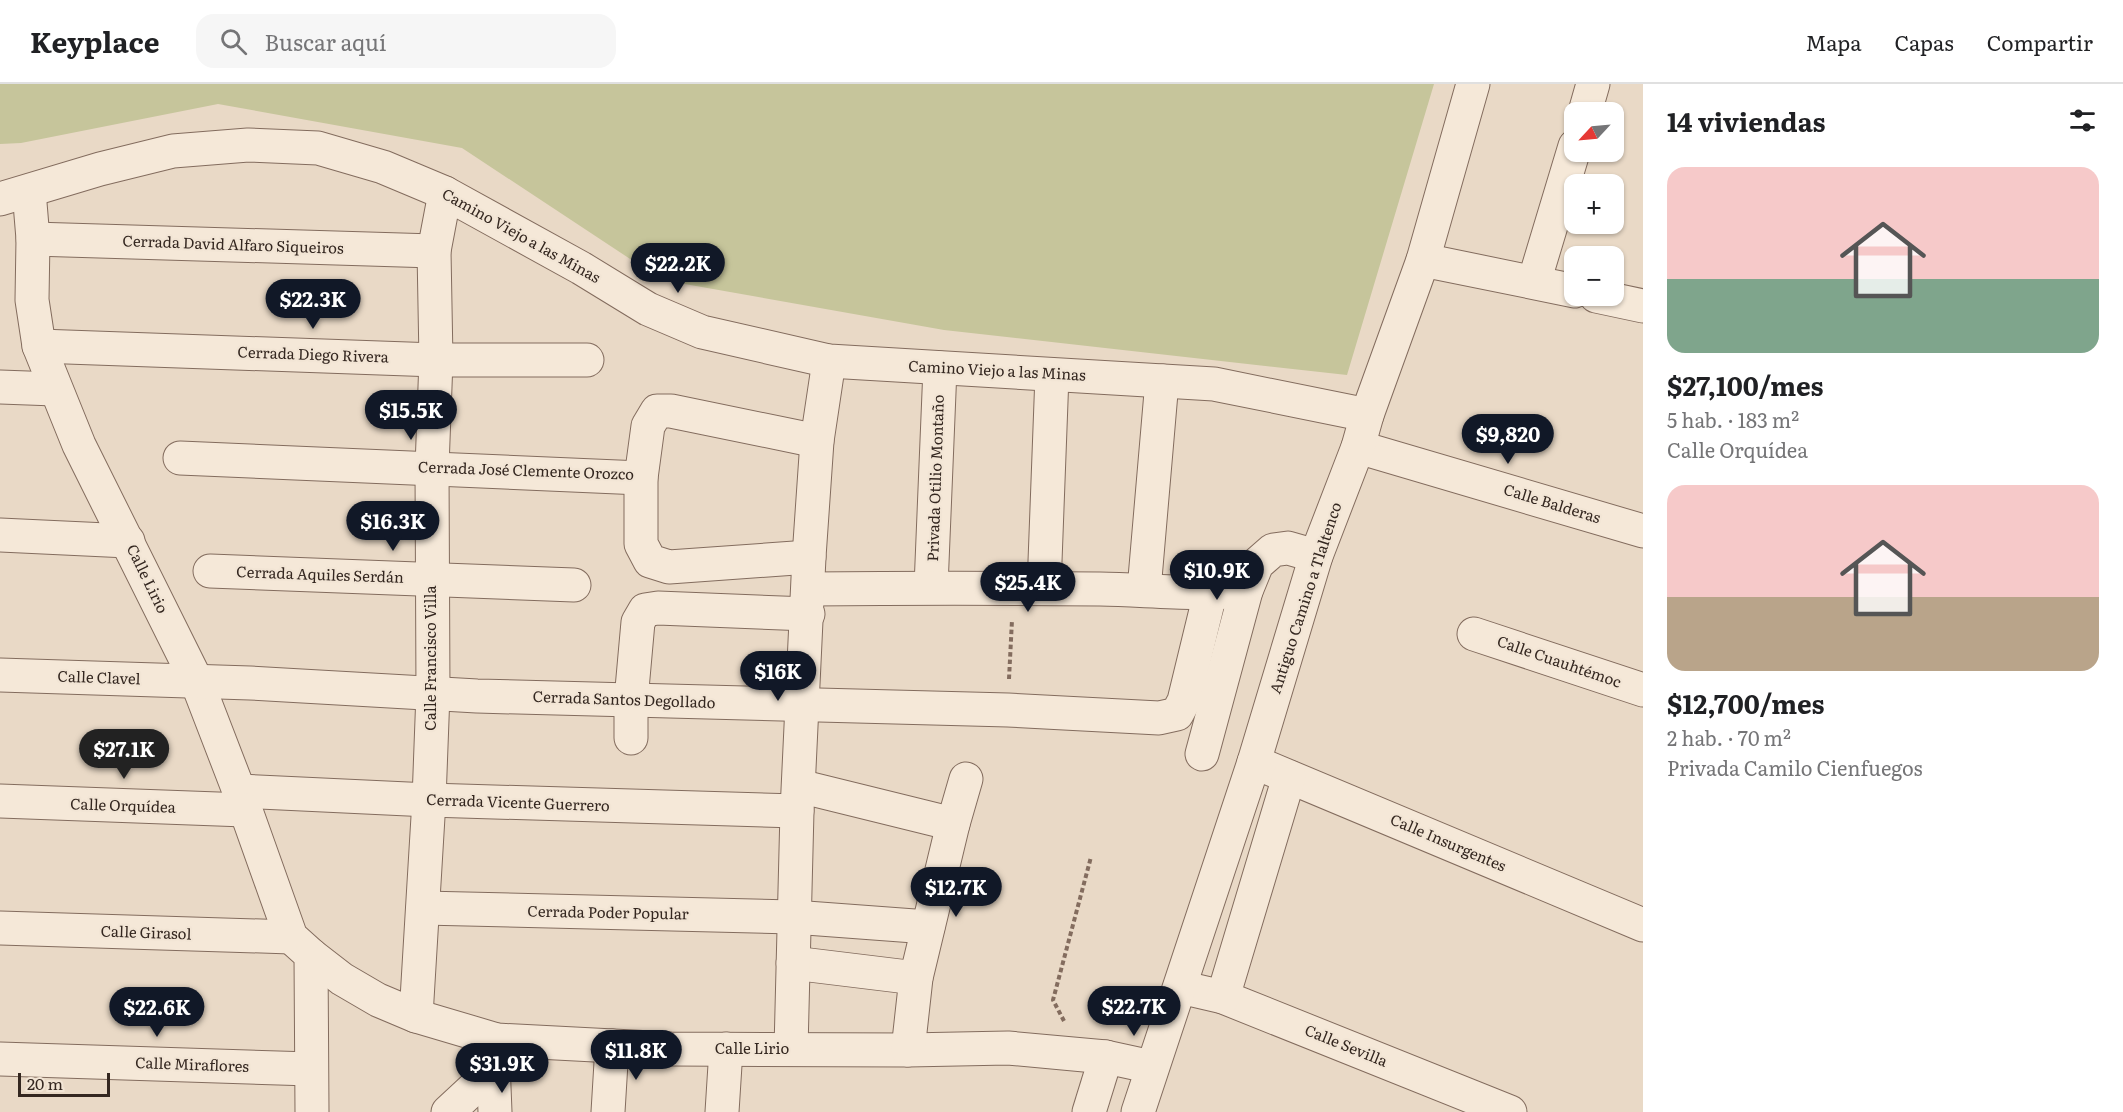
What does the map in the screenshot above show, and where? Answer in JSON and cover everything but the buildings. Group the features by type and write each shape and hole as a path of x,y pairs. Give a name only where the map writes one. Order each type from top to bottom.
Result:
{"street":[{"name":"Antiguo Camino a Tlaltenco","path":"1138,1112 1254,762 1317,556 1358,447 1367,415 1423,260 1473,84"},
{"path":"1588,102 1593,84"},
{"name":"Camino Viejo a las Minas","path":"15,195 100,169 173,151 248,145 318,148 383,167 445,194 581,268 648,309 702,332 829,361 1214,384 1367,415"},
{"path":"1534,282 1570,162"},
{"name":"Calle Francisco Villa","path":"416,1016 433,693 431,579 436,360 434,251 445,194"},
{"name":"Calle Lirio","path":"15,195 33,239 32,300 39,346 79,445 129,541 197,682 301,946 311,1069 312,1112"},
{"name":"Cerrada David Alfaro Siqueiros","path":"33,239 434,251"},
{"path":"1423,260 1564,289"},
{"path":"1624,302 1643,306"},
{"name":"Cerrada Diego Rivera","path":"39,346 436,360 586,360"},
{"path":"791,1049 793,917 808,586 817,441 829,361"},
{"name":"Privada Otilio Montaño","path":"931,587 940,368"},
{"path":"1029,588 1052,375"},
{"path":"1144,590 1162,381"},
{"path":"0,387 55,388"},
{"name":"Cerrada José Clemente Orozco","path":"180,458 640,477 648,426 657,411 671,411 817,441"},
{"name":"Calle Balderas","path":"1358,447 1643,531"},
{"path":"640,477 641,544 650,561 669,567 808,586 1144,590 1210,594 1246,591"},
{"path":"0,536 129,541"},
{"path":"1202,754 1246,591 1257,564 1273,550 1288,548 1317,556"},
{"name":"Cerrada Aquiles Serdán","path":"210,571 574,585"},
{"path":"631,738 631,700 638,622 645,610 808,586"},
{"name":"Cerrada Santos Degollado","path":"197,682 433,693 1008,710 1159,717 1177,714 1184,701 1210,594"},
{"name":"Calle Cuauhtémoc","path":"1474,634 1643,690"},
{"name":"Calle Clavel","path":"0,675 197,682"},
{"name":"Calle Insurgentes","path":"1254,762 1643,925"},
{"path":"1223,997 1289,777"},
{"path":"908,1050 916,978 966,779"},
{"name":"Cerrada Vicente Guerrero","path":"242,801 798,799 953,824"},
{"name":"Calle Orquídea","path":"0,801 242,801"},
{"name":"Cerrada Poder Popular","path":"423,908 793,917 928,927"},
{"name":"Calle Girasol","path":"0,928 301,946"},
{"name":"Calle Lirio","path":"301,946 342,979 378,1000 495,1051 612,1047 908,1050 1008,1048 1106,1057 1152,1067"},
{"path":"793,963 916,978"},
{"name":"Calle Sevilla","path":"1180,987 1223,997 1510,1112"},
{"path":"608,1112 612,1047"},
{"path":"722,1112 726,1049"},
{"path":"448,1112 476,1086 495,1051"},
{"path":"495,1051 495,1112"},
{"path":"1089,1112 1106,1057"},
{"name":"Calle Miraflores","path":"0,1059 311,1069"}],"path":[{"path":"1008,710 1029,588"},
{"path":"1091,857 1053,1000 1064,1021 1106,1057"}],"green space":[{"path":"0,84 1434,84 1347,375 944,330 662,280 462,148 218,104 21,143 0,144"}]}
